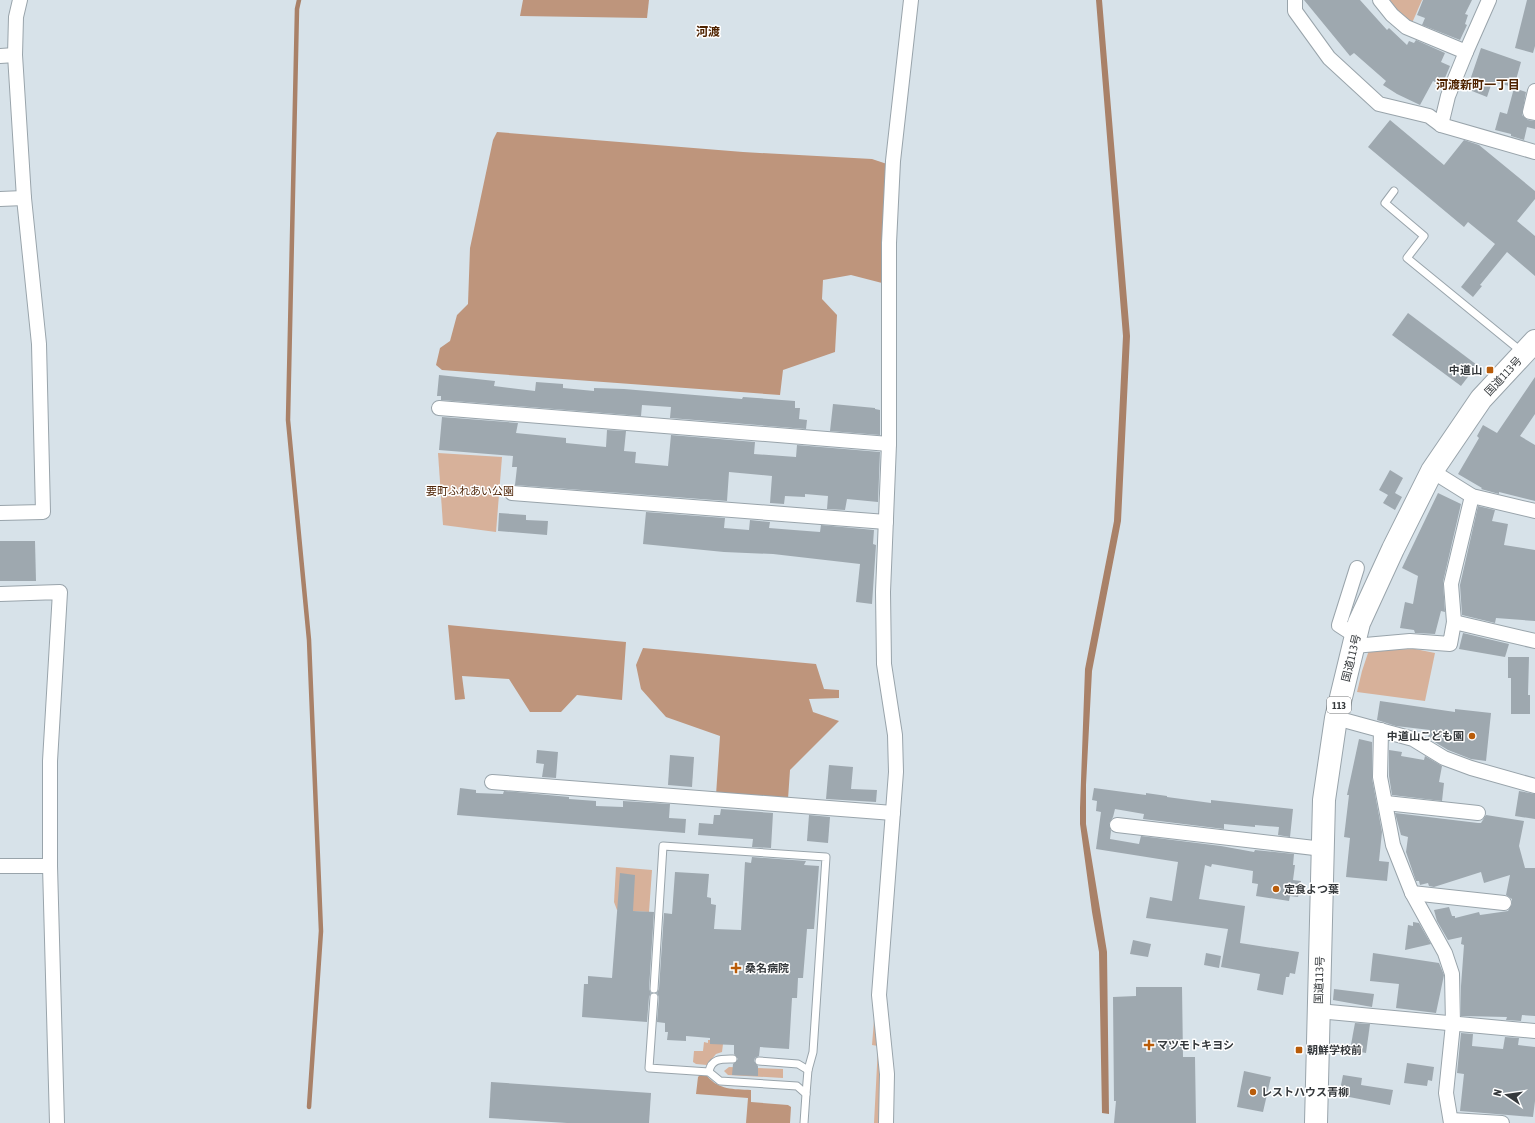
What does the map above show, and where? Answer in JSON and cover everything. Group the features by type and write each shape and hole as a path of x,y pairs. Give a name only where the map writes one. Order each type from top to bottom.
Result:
{"highway":[{"name":"国道113号","path":"1316,1123 1324,800 1336,718 1359,623 1393,549 1432,471 1481,399 1529,347"}],"street":[{"path":"0,513 44,512 39,344 24,198 15,55 16,18 20,0"},
{"path":"886,1123 887,1074 879,995 893,813 895,735 884,664 883,592 889,444 889,243 892,168 910,0"},
{"path":"1295,0 1295,12 1329,58 1379,104 1429,116 1441,125 1535,152"},
{"path":"1380,0 1392,15 1406,27 1466,52"},
{"path":"1441,125 1448,96 1489,0"},
{"path":"0,56 15,55"},
{"path":"1535,91 1530,112 1535,113"},
{"path":"0,199 24,198"},
{"path":"439,408 889,444"},
{"path":"1432,471 1472,496 1535,511"},
{"path":"512,493 886,522"},
{"path":"1357,568 1339,625 1355,641 1410,641 1450,644 1454,622 1451,584 1472,496"},
{"path":"0,594 60,592 50,761 50,866 57,1123"},
{"path":"1454,622 1535,642"},
{"path":"1336,718 1413,739 1444,758 1471,768 1535,786"},
{"path":"1381,730 1379,741 1380,777 1393,846 1412,893 1445,953 1452,974 1453,1024 1446,1093 1451,1121 1502,1123"},
{"path":"492,782 893,813"},
{"path":"1386,803 1478,813"},
{"path":"1117,824 1323,849"},
{"path":"0,866 50,866"},
{"path":"1412,893 1504,903"},
{"path":"1318,1011 1535,1031"}],"lane":[{"path":"1394,191 1385,203 1424,236 1407,258 1529,347"},
{"path":"804,1123 808,1070 813,1052 826,857 663,846 649,1068 709,1072 720,1081 797,1086 806,1094"},
{"path":"709,1072 712,1064 718,1059 733,1059"},
{"path":"759,1061 798,1064 808,1070"}],"green space":[{"path":"1388,0 1422,0 1412,23 1395,9"},
{"name":"要町ふれあい公園","path":"438,453 502,457 496,532 443,525"},
{"path":"1415,649 1435,653 1425,701 1357,692 1369,650"},
{"path":"616,867 652,870 649,912 617,910 614,902"},
{"path":"876,996 883,1073 882,1123 874,1123 878,1046 872,1045"},
{"path":"708,1040 710,1040 710,1044 723,1044 722,1052 716,1054 707,1065 696,1064 693,1062 694,1051 703,1051 704,1042 708,1043"},
{"path":"729,1067 783,1069 783,1078 728,1075 724,1071"}],"shaded area":[{"path":"523,0 649,0 647,18 520,16"},
{"path":"1096,0 1102,0 1130,336 1121,521 1092,671 1086,785 1086,824 1107,952 1109,1114 1102,1113 1099,952 1080,824 1085,669 1114,521 1123,336"},
{"path":"497,132 743,152 872,159 887,164 882,283 851,275 823,280 822,299 837,315 835,352 783,370 780,395 442,370 436,365 440,348 450,341 457,315 468,304 470,248 493,140"},
{"path":"448,625 626,642 622,700 577,695 561,712 530,712 509,679 462,676 465,699 455,700"},
{"path":"643,648 816,664 824,689 839,690 839,698 809,699 813,712 839,721 790,770 788,799 716,795 720,736 666,717 641,689 636,665"},
{"path":"700,1075 707,1076 716,1084 727,1088 751,1090 751,1102 788,1105 791,1107 790,1123 746,1123 748,1098 696,1094 698,1077"}],"building":[{"path":"1304,0 1360,0 1387,30 1389,28 1407,45 1409,41 1414,43 1416,40 1445,53 1441,62 1450,66 1442,85 1433,81 1420,105 1397,94 1383,85 1386,81 1354,53 1350,56"},
{"path":"1423,0 1472,0 1465,14 1468,15 1465,24 1467,25 1460,40 1422,25 1425,18 1417,15"},
{"path":"1527,0 1535,0 1535,46 1533,53 1515,48"},
{"path":"1481,48 1521,62 1514,87 1492,82 1487,97 1467,89"},
{"path":"1514,88 1526,92 1522,115 1528,120 1535,121 1535,129 1527,127 1524,140 1511,136 1511,134 1495,130 1500,112 1507,114"},
{"path":"1390,120 1444,165 1464,140 1479,145 1535,191 1535,199 1517,221 1535,236 1535,276 1507,252 1480,285 1482,286 1473,297 1461,287 1495,244 1468,222 1464,227 1368,147"},
{"path":"1408,313 1477,365 1461,386 1392,335"},
{"path":"439,375 495,381 494,386 535,391 536,382 563,384 563,388 594,391 594,388 624,389 742,399 743,397 795,401 795,408 800,408 799,419 807,420 806,429 670,418 671,407 642,405 641,416 441,400 441,396 437,396"},
{"path":"1535,377 1535,414 1520,436 1535,445 1535,501 1481,489 1482,488 1458,474 1479,438 1477,436 1483,425 1497,433"},
{"path":"833,404 875,408 880,410 880,435 830,431"},
{"path":"442,417 518,423 516,433 566,438 566,443 606,447 607,430 626,431 624,451 636,452 635,463 668,466 671,435 755,442 754,454 796,457 797,445 880,452 878,502 847,499 845,510 827,509 828,496 805,494 805,497 785,496 784,504 770,503 772,476 729,472 727,501 515,485 517,467 512,467 513,456 439,450"},
{"path":"1390,470 1403,478 1395,493 1402,497 1395,510 1383,503 1388,495 1379,490"},
{"path":"1438,493 1461,504 1443,582 1445,612 1441,611 1435,634 1415,633 1414,630 1400,628 1405,602 1413,604 1418,576 1402,568"},
{"path":"1478,506 1495,510 1492,521 1508,524 1504,545 1535,550 1535,621 1496,618 1495,623 1462,615 1460,585"},
{"path":"646,512 725,518 724,528 749,530 750,520 770,522 769,528 820,532 821,525 874,530 873,544 876,545 872,604 856,602 860,564 773,554 724,552 643,544"},
{"path":"499,513 526,515 526,520 548,521 547,535 498,531"},
{"path":"0,541 35,541 36,581 0,581"},
{"path":"1463,633 1509,644 1505,657 1459,649"},
{"path":"1508,657 1529,657 1528,695 1530,695 1530,714 1511,714 1511,678 1508,678"},
{"path":"1380,701 1455,712 1455,709 1491,713 1486,761 1471,759 1448,750 1428,738 1430,730 1396,726 1377,720"},
{"path":"1359,739 1372,742 1372,778 1382,832 1379,861 1389,862 1387,881 1346,877 1350,838 1344,837 1349,795 1347,795"},
{"path":"537,750 558,752 556,778 542,777 544,764 536,763"},
{"path":"1389,750 1402,752 1401,756 1424,760 1425,756 1442,766 1439,782 1444,783 1442,801 1392,795 1389,776"},
{"path":"670,755 694,757 692,787 668,785"},
{"path":"829,765 853,767 851,789 877,790 876,802 826,799"},
{"path":"460,788 476,790 476,793 503,794 504,791 569,797 569,799 596,801 596,806 623,807 623,801 670,804 669,818 686,819 685,833 457,815"},
{"path":"1094,788 1146,795 1146,793 1211,803 1211,800 1293,809 1290,837 1278,835 1279,827 1255,825 1255,827 1224,824 1224,829 1143,819 1144,814 1115,809 1109,824 1111,831 1110,839 1139,844 1141,836 1221,846 1254,852 1255,850 1294,854 1293,865 1295,865 1293,880 1301,881 1298,897 1290,896 1289,901 1256,896 1258,884 1252,883 1253,871 1212,864 1211,867 1205,865 1199,899 1245,906 1240,943 1299,952 1295,974 1290,973 1289,977 1286,977 1283,995 1257,990 1260,974 1221,967 1228,929 1146,918 1150,897 1172,901 1178,862 1096,849 1101,812 1096,811 1097,801 1092,800"},
{"path":"1519,791 1535,794 1535,819 1515,816"},
{"path":"721,809 773,813 771,848 752,847 753,839 698,835 699,823 713,824 714,815 720,815"},
{"path":"1395,813 1478,823 1481,823 1486,815 1524,821 1519,846 1525,868 1535,868 1535,1016 1522,1015 1521,1021 1506,1020 1507,1017 1461,1016 1461,986 1464,945 1461,944 1462,937 1448,940 1437,921 1434,910 1449,907 1452,916 1455,916 1455,918 1479,912 1480,915 1508,911 1512,904 1512,899 1506,895 1510,875 1484,883 1481,872 1434,887 1429,886 1428,883 1420,885 1419,881 1416,881 1406,852 1408,837 1401,835"},
{"path":"809,815 830,817 828,843 807,841"},
{"name":"桑名病院","path":"752,857 806,861 804,865 819,866 814,929 807,929 803,978 798,978 797,998 792,998 789,1049 760,1047 759,1056 755,1058 754,1061 758,1066 758,1076 732,1075 733,1064 738,1059 734,1054 734,1045 710,1044 710,1038 686,1036 686,1041 667,1040 668,1032 665,1032 665,1023 657,1022 659,997 657,993 659,989 664,913 672,914 675,872 709,874 707,897 711,898 711,904 716,905 714,929 741,930 745,862 751,863"},
{"path":"620,873 635,875 633,911 654,912 649,989 651,993 649,997 647,1022 582,1017 584,984 588,984 588,976 612,978"},
{"path":"1413,922 1419,923 1431,944 1405,950 1408,925 1413,926"},
{"path":"1133,940 1151,944 1148,957 1130,954"},
{"path":"1206,953 1221,956 1219,968 1204,965"},
{"path":"1373,953 1439,963 1444,975 1436,1013 1396,1008 1399,984 1370,981"},
{"path":"1136,987 1182,987 1183,1057 1195,1057 1196,1123 1114,1123 1116,1101 1114,1101 1113,997 1136,996"},
{"path":"1334,989 1374,994 1372,1007 1333,1000"},
{"path":"1355,1023 1370,1024 1366,1053 1350,1050"},
{"path":"1461,1033 1473,1034 1472,1046 1503,1049 1505,1037 1519,1038 1518,1045 1535,1047 1535,1101 1533,1117 1460,1111 1464,1074 1457,1073"},
{"path":"1407,1063 1434,1067 1432,1081 1428,1080 1427,1086 1404,1083"},
{"path":"1244,1071 1271,1077 1263,1112 1237,1107"},
{"path":"1343,1075 1362,1078 1361,1085 1393,1090 1390,1105 1339,1095"},
{"path":"491,1082 651,1093 649,1123 567,1123 489,1118"}],"waterway":[{"path":"299,0 297,9 288,420 309,640 321,931 309,1107"}],"place":[{"name":"中道山","path":"1490,370"},
{"name":"中道山こども園","path":"1472,736"},
{"name":"定食よつ葉","path":"1276,889"},
{"name":"桑名病院","path":"736,968"},
{"name":"マツモトキヨシ","path":"1149,1045"},
{"name":"朝鮮学校前","path":"1299,1050"},
{"name":"レストハウス青柳","path":"1253,1092"}],"district":[{"name":"河渡","path":"708,32"},
{"name":"河渡新町一丁目","path":"1478,85"}]}
